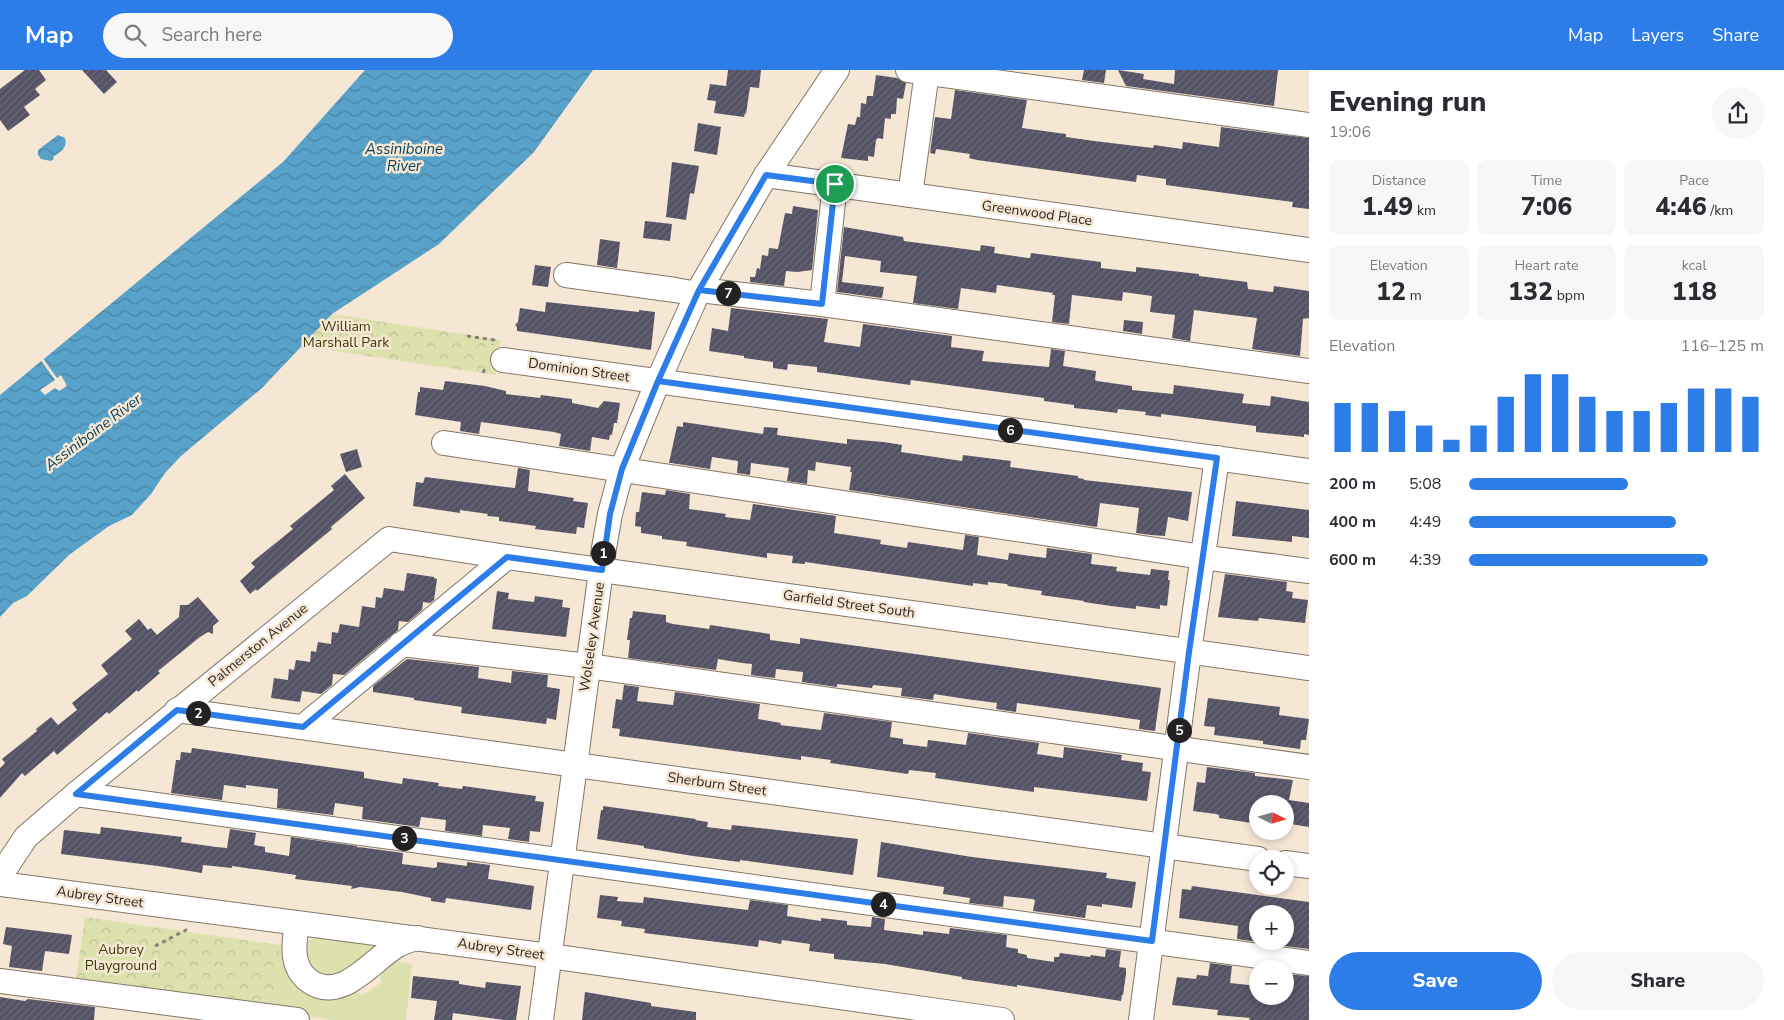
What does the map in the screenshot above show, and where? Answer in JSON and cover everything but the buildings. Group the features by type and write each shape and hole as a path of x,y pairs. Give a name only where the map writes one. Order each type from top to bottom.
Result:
{"street":[{"name":"Wolseley Avenue","path":"541,1020 610,514 622,469 658,381 698,292 766,175 837,70"},
{"path":"910,196 934,72 1309,125"},
{"name":"Greenwood Place","path":"766,175 1309,250"},
{"path":"822,304 835,184"},
{"path":"566,275 698,292 822,304 1309,371"},
{"name":"Dominion Street","path":"498,350 658,381 1309,471"},
{"path":"444,443 1203,557 1309,571"},
{"path":"1141,1020 1189,652 1217,458"},
{"name":"Garfield Street South","path":"389,539 1309,668"},
{"name":"Palmerston Avenue","path":"0,876 26,837 177,710 389,539"},
{"path":"303,727 507,557"},
{"path":"401,644 588,666 1309,768"},
{"name":"Sherburn Street","path":"177,710 1249,858"},
{"path":"76,794 1309,963"},
{"path":"1294,864 1309,866"},
{"name":"Aubrey Street","path":"0,884 419,938 1002,1020"},
{"path":"298,923 294,944 299,969 307,979 324,988 334,988 346,984 395,946 419,938"},
{"path":"0,981 297,1020"}],"path":[{"path":"467,336 498,350"},
{"path":"156,946 188,929"}],"green space":[{"name":"William Marshall Park","path":"332,314 501,340 496,375 302,346"},
{"name":"Aubrey Playground","path":"85,917 280,945 272,1011 75,986"},
{"path":"317,937 374,943 376,948 357,965 330,978 308,970 305,942"},
{"path":"280,945 284,945 296,984 307,995 320,996 354,987 361,996 382,982 380,978 382,971 391,960 412,964 406,1020 333,1020 272,1011"}],"water":[{"name":"Assiniboine River","path":"365,70 593,70 534,152 439,244 332,314 262,388 181,456 132,515 109,526 69,555 27,596 13,603 0,617 0,395 283,162"},
{"path":"58,135 65,138 66,141 63,149 51,161 41,159 38,155 38,150"}],"pier":[{"path":"42,357 57,378 61,375 67,386 59,391 55,388 45,395 40,390 55,380 40,359"}],"route":[{"path":"835,184 766,175 699,290 658,381 622,469 610,514 602,570 507,557 303,727 177,710 76,794 1152,941 1189,652 1217,458 658,381 666,365 699,290 822,304 835,184"}]}
